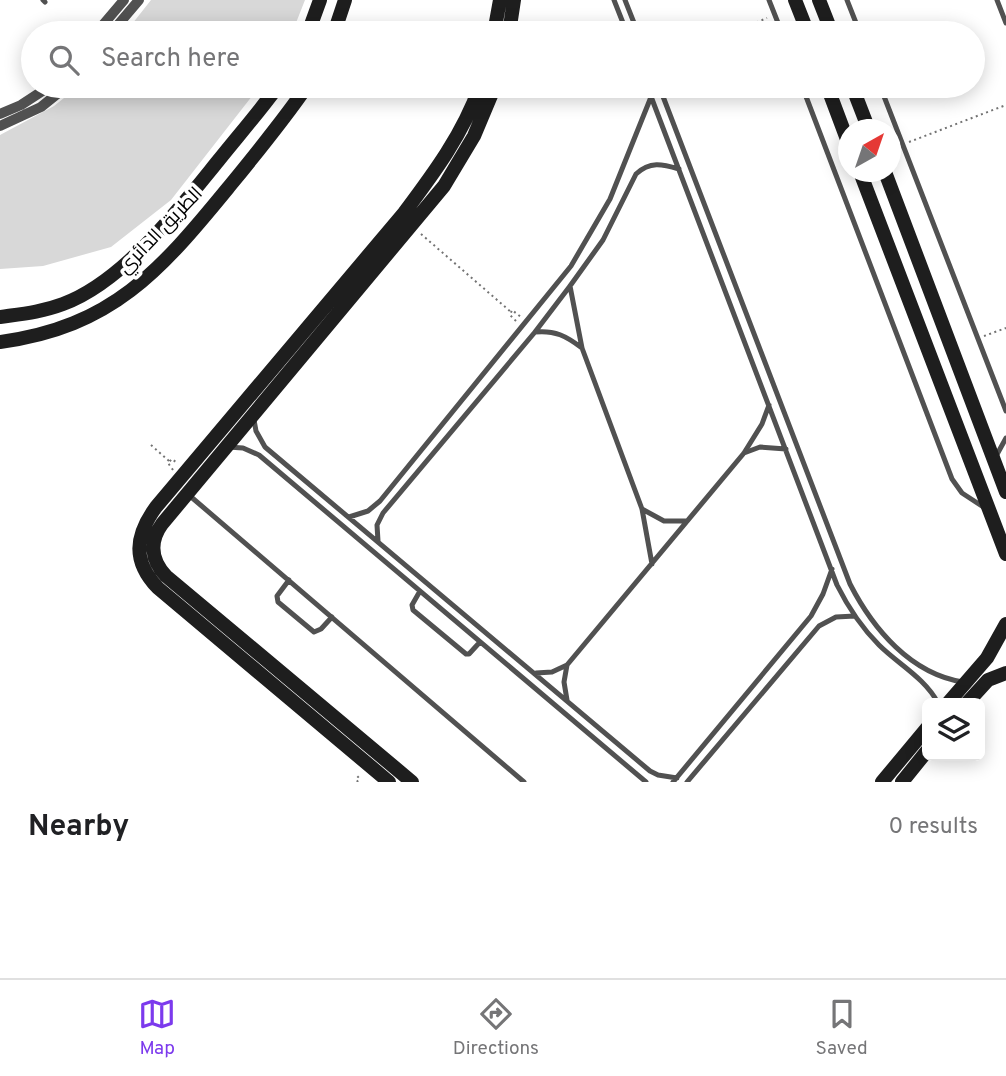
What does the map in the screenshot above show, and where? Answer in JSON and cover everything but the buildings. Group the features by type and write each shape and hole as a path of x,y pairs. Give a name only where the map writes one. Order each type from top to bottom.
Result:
{"street":[{"path":"106,21 124,0"},
{"path":"121,21 139,0"},
{"path":"312,21 320,0"},
{"path":"338,21 345,0"},
{"path":"496,21 500,0"},
{"path":"511,21 514,0"},
{"path":"796,0 804,21"},
{"path":"819,0 827,21"},
{"path":"0,114 32,98"},
{"path":"0,126 41,107 52,98"},
{"name":"الطريق الدائري","path":"0,317 65,304 130,259 177,211 268,98"},
{"name":"الطريق الدائري","path":"0,342 67,327 96,315 123,298 181,245 298,98"},
{"path":"412,782 363,751 149,579 139,556 141,531 176,483 288,352 431,177 458,135 475,98"},
{"path":"389,782 363,751 159,569 153,551 156,532 412,227 462,159 490,98"},
{"path":"832,98 840,119"},
{"path":"857,98 865,119"},
{"path":"232,143 251,160"},
{"path":"864,182 1006,554"},
{"path":"889,182 1006,492"},
{"path":"874,208 884,201 896,200"},
{"path":"130,259 147,278"},
{"path":"288,352 300,361"},
{"path":"176,483 187,494"},
{"path":"953,698 987,658 1006,624"},
{"path":"972,698 988,680 1006,673"},
{"path":"903,773 922,737"},
{"path":"882,782 903,773 922,756"}],"lane":[{"path":"614,0 622,21"},
{"path":"625,0 633,21"},
{"path":"769,0 777,21"},
{"path":"847,0 855,21"},
{"path":"997,0 1006,23"},
{"path":"651,98 837,585 855,616 878,644 926,686 934,698"},
{"path":"349,517 368,511 380,501 571,266 592,233 615,187 651,98"},
{"path":"664,98 842,564 860,603 886,638 902,652 938,675 967,682"},
{"path":"807,98 952,479 961,493 975,504 989,510"},
{"path":"885,98 1006,411"},
{"path":"378,541 377,525 383,513 535,332 570,286 603,240 636,174 642,168 658,164 679,169"},
{"path":"715,265 727,261"},
{"path":"570,286 582,348 642,509 652,564"},
{"path":"535,332 563,335 582,348"},
{"path":"536,673 552,672 567,665 744,453 762,424 769,405"},
{"path":"254,414 256,432 265,447 650,771 675,780 811,616 832,569"},
{"path":"993,460 1006,438"},
{"path":"225,447 243,449 259,456 646,782"},
{"path":"744,453 760,447 786,449"},
{"path":"187,494 524,782"},
{"path":"642,509 664,521 687,521"},
{"path":"390,565 397,557"},
{"path":"289,580 277,599 295,616 314,632 321,629 332,617"},
{"path":"420,591 411,607 443,635 466,654 480,642"},
{"path":"687,782 819,626 836,617 855,616"},
{"path":"562,711 568,701 564,682 567,665"},
{"path":"745,696 754,703"},
{"path":"724,722 732,729"}],"path":[{"path":"761,21 775,15"},
{"path":"903,145 1006,105"},
{"path":"412,227 511,312 510,315 524,324"},
{"path":"511,312 514,310 524,324"},
{"path":"978,338 1006,328"},
{"path":"151,445 169,462"}],"shaded area":[{"path":"151,0 305,0 297,21 134,21"},
{"path":"64,98 251,98 171,200 111,247 43,266 0,269 0,135"}]}
